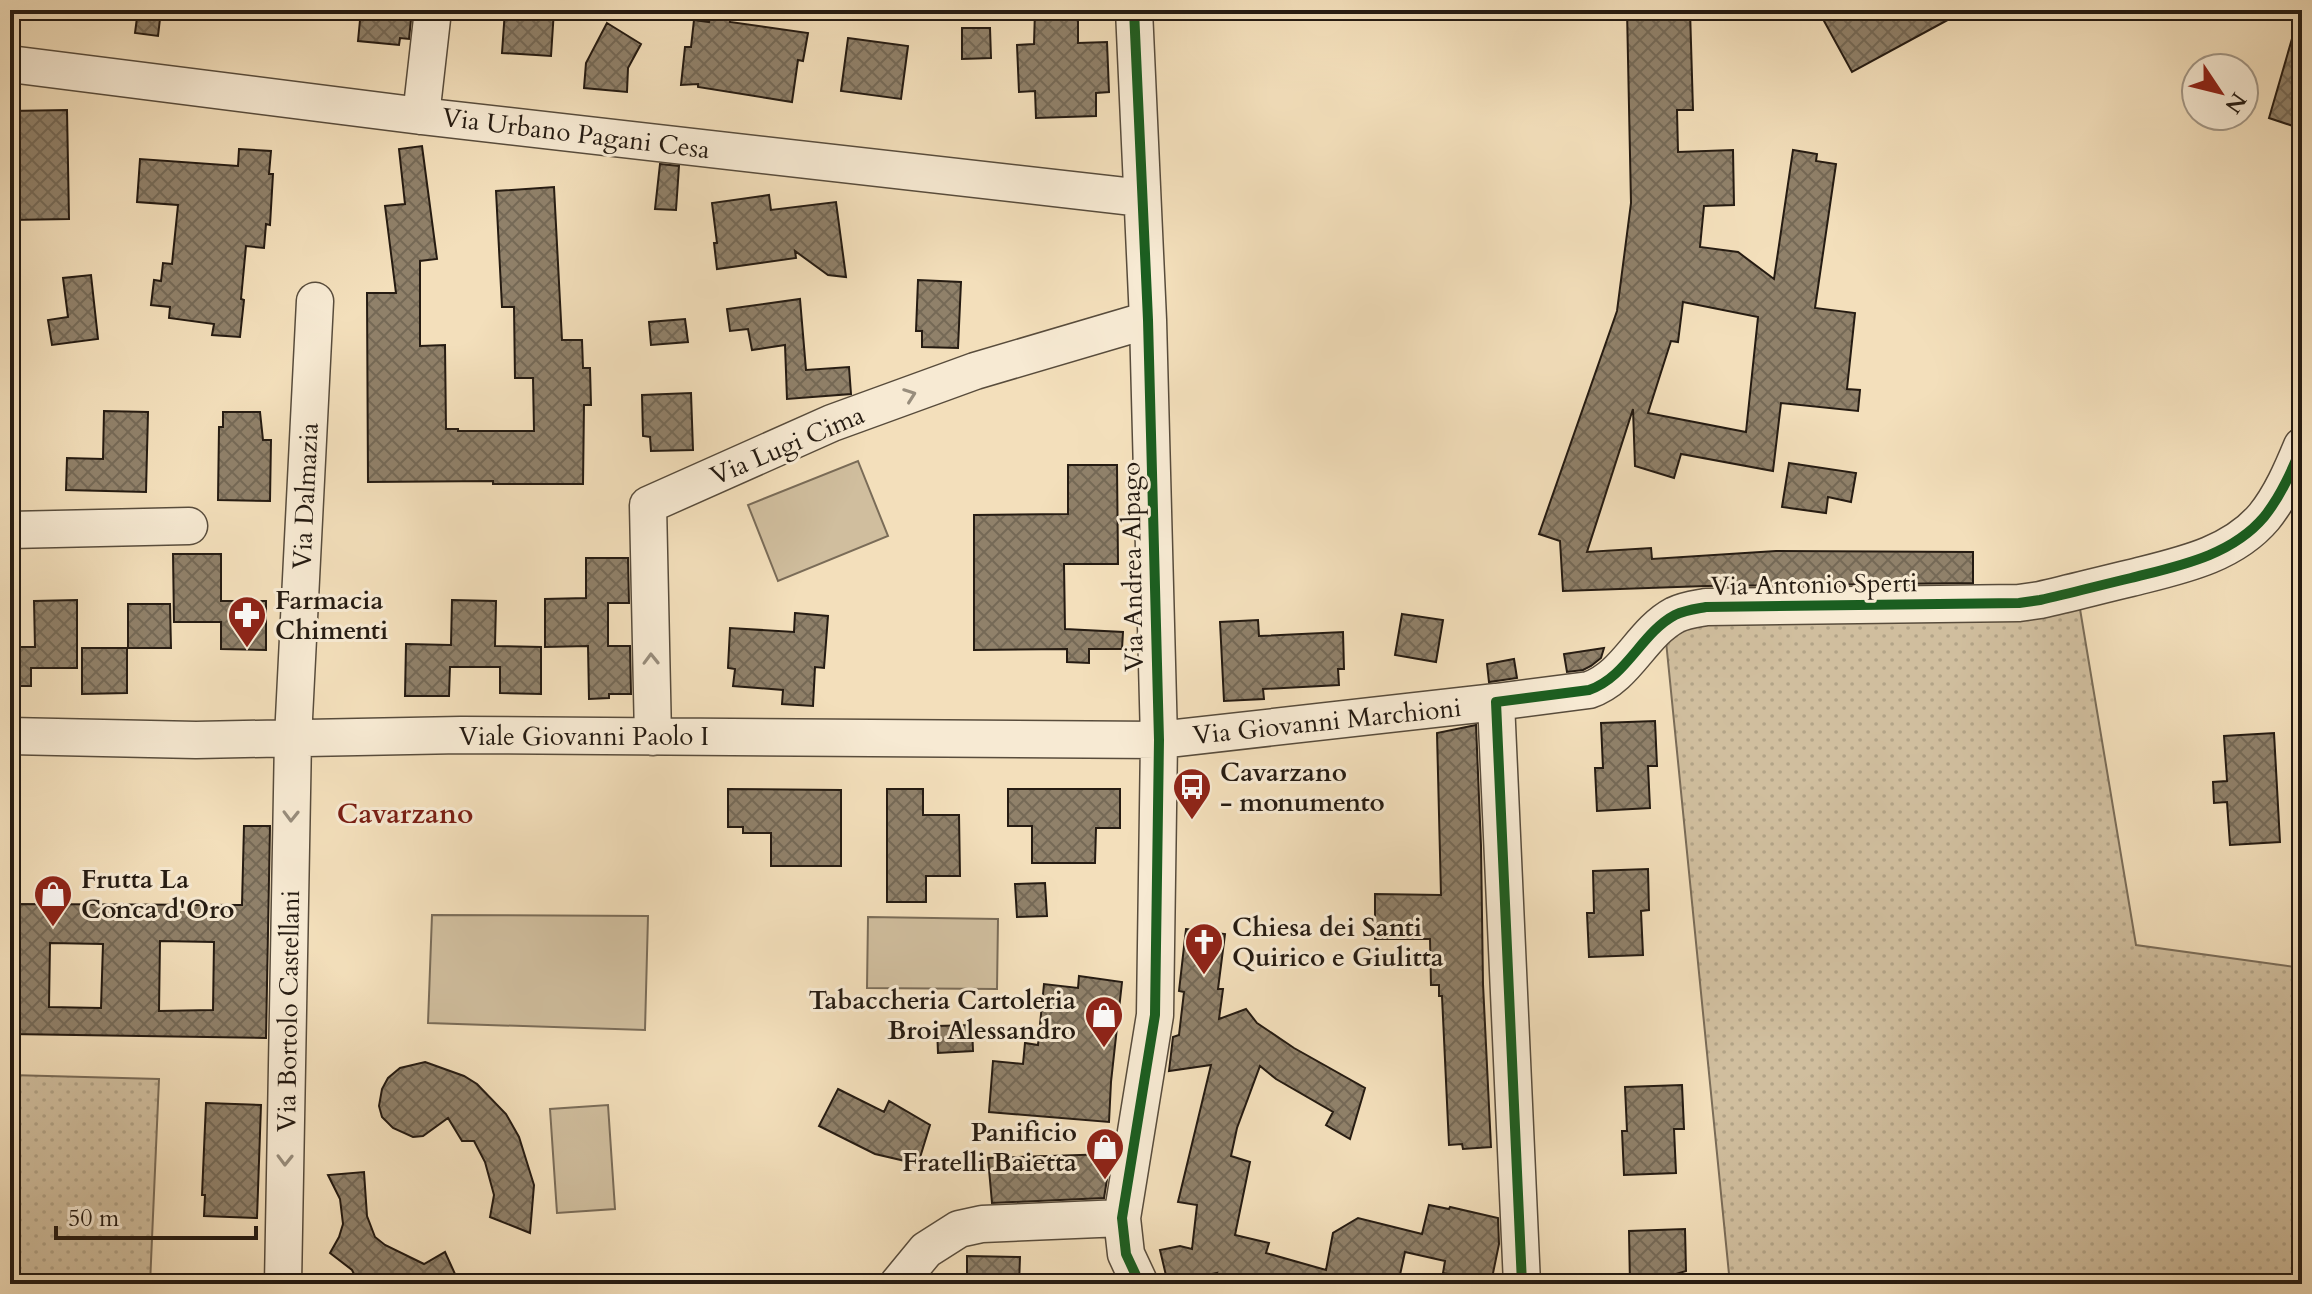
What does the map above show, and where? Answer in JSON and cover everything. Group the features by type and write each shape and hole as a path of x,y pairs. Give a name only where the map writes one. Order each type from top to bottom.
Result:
{"street":[{"path":"421,116 433,10"},
{"name":"Via Andrea Alpago","path":"1134,10 1148,320 1159,740 1157,986 1152,1038 1122,1218 1126,1254 1140,1284"},
{"name":"Via Urbano Pagani Cesa","path":"10,64 421,116 1142,198"},
{"name":"Via Dalmazia","path":"293,738 315,301"},
{"name":"Via Lugi Cima","path":"653,737 648,505 832,423 975,371 1148,320"},
{"name":"Via Antonio Sperti","path":"1496,702 1589,690 1603,685 1659,628 1673,616 1687,610 1706,607 2019,603 2185,564 2230,545 2248,533 2278,497 2302,446"},
{"path":"10,530 189,526"},
{"path":"1496,702 1522,1284"},
{"name":"Via Giovanni Marchioni","path":"1159,740 1496,702"},
{"name":"Viale Giovanni Paolo I","path":"10,736 196,740 461,735 1159,740"},
{"name":"Via Bortolo Castellani","path":"283,1284 293,738"},
{"path":"898,1284 926,1250 959,1229 982,1224 1122,1218"}],"shaded area":[{"path":"858,461 888,536 778,581 748,505"},
{"path":"2078,597 2136,945 2302,968 2302,1284 1730,1284 1666,641 1691,618"},
{"path":"432,915 648,916 645,1030 428,1023"},
{"path":"868,917 998,919 997,989 867,988"},
{"path":"10,1075 159,1079 150,1284 10,1284"},
{"path":"608,1105 615,1209 557,1213 550,1109"}],"building":[{"path":"138,10 161,10 158,36 135,33"},
{"path":"361,10 412,10 409,39 400,38 399,45 358,41"},
{"path":"505,10 554,10 551,56 502,53"},
{"path":"710,10 731,10 730,22 808,33 803,61 798,60 792,102 698,87 698,84 681,85 685,47 691,47 694,20 709,22"},
{"path":"1035,10 1078,10 1078,43 1107,42 1109,92 1096,93 1096,116 1036,118 1035,91 1019,92 1017,45 1034,44"},
{"path":"1627,10 1690,10 1693,110 1677,110 1678,152 1733,150 1734,205 1704,206 1700,247 1738,252 1774,279 1793,150 1817,154 1816,161 1836,164 1815,308 1855,313 1847,389 1860,390 1858,411 1781,403 1773,471 1681,454 1674,478 1635,466 1633,409 1587,552 1651,548 1652,559 1776,551 1973,552 1973,583 1563,591 1560,541 1539,534 1617,311 1631,203","holes":["1683,302 1758,317 1746,432 1648,413 1671,341 1678,342"]},
{"path":"1818,10 1966,10 1852,72"},
{"path":"607,23 641,44 628,68 627,92 584,88 586,63"},
{"path":"2296,25 2302,26 2302,129 2269,118"},
{"path":"962,28 990,28 991,58 962,59"},
{"path":"848,38 908,46 901,99 841,91"},
{"path":"67,110 69,219 10,220 10,111"},
{"path":"422,146 437,259 420,261 420,346 445,345 446,429 534,431 533,378 515,378 514,307 502,307 496,191 554,187 562,340 582,340 583,368 590,368 591,405 584,405 583,484 368,482 367,293 396,293 385,206 405,204 399,149"},
{"path":"239,149 271,151 269,174 273,174 270,225 266,224 264,248 246,246 240,337 212,335 214,324 169,318 170,307 151,305 154,280 161,281 163,263 172,264 178,205 137,202 140,159 238,166"},
{"path":"660,164 679,166 676,210 655,209"},
{"path":"769,195 771,210 836,202 846,277 828,275 795,251 796,258 717,269 712,203"},
{"path":"91,275 98,339 52,345 48,320 68,317 63,278"},
{"path":"918,280 961,282 958,348 922,347 922,331 916,331"},
{"path":"800,299 806,370 849,367 851,394 787,399 785,345 752,350 748,329 730,331 727,309"},
{"path":"685,319 688,342 651,345 649,322"},
{"path":"691,393 693,450 651,451 650,437 643,436 642,395"},
{"path":"104,411 148,412 146,492 66,490 67,458 103,459"},
{"path":"223,412 260,412 263,440 271,440 270,501 218,500 219,427 223,427"},
{"path":"1789,463 1856,473 1851,502 1828,497 1826,513 1782,507"},
{"path":"1068,465 1117,465 1118,564 1064,564 1065,629 1123,632 1122,649 1089,649 1089,663 1067,662 1067,649 974,650 974,515 1068,514"},
{"path":"173,554 221,554 221,601 266,601 266,650 221,649 221,622 174,622"},
{"path":"586,558 628,558 629,603 608,603 608,646 630,646 631,694 609,694 609,698 589,699 588,646 545,647 545,599 586,598"},
{"path":"77,600 77,668 31,668 31,686 10,686 10,647 35,647 34,601"},
{"path":"452,600 496,601 495,646 541,647 541,694 500,693 500,667 450,667 449,696 405,696 406,644 451,645"},
{"path":"128,604 170,604 171,648 128,648"},
{"path":"795,613 828,616 824,668 815,667 813,706 782,704 783,690 733,686 735,669 728,668 730,628 794,632"},
{"path":"1402,614 1443,620 1436,662 1395,655"},
{"path":"1258,620 1259,636 1343,632 1344,669 1338,669 1339,685 1263,689 1264,699 1224,701 1220,622"},
{"path":"82,648 127,648 127,693 82,694"},
{"path":"1604,648 1601,658 1591,666 1567,672 1564,654"},
{"path":"1514,659 1517,678 1489,682 1487,664"},
{"path":"1655,721 1657,766 1648,766 1650,808 1597,811 1595,768 1603,768 1601,723"},
{"path":"1476,725 1491,1147 1463,1149 1462,1144 1449,1145 1442,996 1439,996 1439,985 1431,985 1430,939 1375,939 1375,894 1441,895 1437,733"},
{"path":"2274,733 2280,842 2230,845 2227,802 2214,803 2213,782 2227,781 2224,736"},
{"path":"728,789 841,790 841,866 771,866 771,833 743,833 743,827 728,827"},
{"path":"887,789 923,789 923,815 959,815 960,876 926,876 926,902 887,902"},
{"path":"1008,789 1120,789 1120,828 1096,828 1095,863 1032,863 1032,826 1008,826"},
{"path":"244,826 270,826 266,1038 10,1034 10,904 242,905","holes":["160,941 214,942 213,1010 159,1011","50,943 103,944 101,1008 49,1007"]},
{"path":"1648,869 1649,910 1641,911 1643,955 1589,957 1587,913 1594,913 1593,871"},
{"path":"1045,883 1047,916 1017,917 1015,884"},
{"path":"1186,929 1225,934 1218,989 1223,989 1219,1019 1246,1009 1257,1023 1294,1048 1365,1088 1350,1139 1326,1125 1333,1112 1276,1079 1260,1066 1237,1128 1231,1156 1250,1162 1235,1235 1269,1243 1266,1253 1326,1270 1333,1233 1358,1218 1422,1234 1429,1205 1450,1207 1498,1218 1499,1244 1491,1283 1443,1273 1445,1261 1405,1252 1398,1284 1213,1284 1217,1273 1168,1284 1160,1250 1180,1246 1192,1249 1197,1205 1178,1202 1211,1065 1169,1071 1173,1037 1179,1035 1184,992 1179,991"},
{"path":"1079,976 1122,982 1109,1122 989,1112 993,1061 1023,1064 1025,1043 1038,1045 1044,984 1078,988"},
{"path":"972,1025 973,1051 938,1053 937,1026"},
{"path":"425,1062 477,1084 506,1114 519,1137 534,1185 530,1233 490,1217 494,1195 485,1162 474,1141 462,1141 448,1118 423,1136 413,1137 393,1128 382,1117 379,1106 388,1078 400,1068"},
{"path":"1682,1085 1684,1129 1674,1129 1676,1173 1624,1175 1622,1131 1627,1131 1625,1087"},
{"path":"838,1089 884,1112 889,1101 930,1125 918,1164 875,1154 819,1126"},
{"path":"206,1103 261,1105 257,1218 204,1216"},
{"path":"1111,1154 1104,1198 992,1203 988,1158"},
{"path":"364,1172 367,1216 375,1237 424,1264 445,1252 455,1274 450,1279 458,1284 359,1284 352,1270 330,1253 343,1224 340,1199 328,1175"},
{"path":"1685,1229 1686,1271 1676,1274 1676,1284 1630,1284 1629,1231"},
{"path":"967,1256 1020,1257 1019,1284 967,1284"}],"cycle path":[{"path":"1134,10 1148,320 1159,740 1155,1015 1122,1218 1126,1254 1140,1284"},
{"path":"1522,1284 1496,702 1589,690 1602,684 1663,623 1679,613 1694,609 2019,603 2185,564 2236,541 2264,517 2281,492 2302,446"}],"place":[{"name":"Farmacia Chimenti","path":"247,649"},
{"name":"Cavarzano - monumento","path":"1192,821"},
{"name":"Frutta La Conca d'Oro","path":"53,928"},
{"name":"Chiesa dei Santi Quirico e Giulitta","path":"1204,976"},
{"name":"Tabaccheria Cartoleria Broi Alessandro","path":"1104,1049"},
{"name":"Panificio Fratelli Baietta","path":"1105,1181"}],"district":[{"name":"Cavarzano","path":"405,813"}]}
